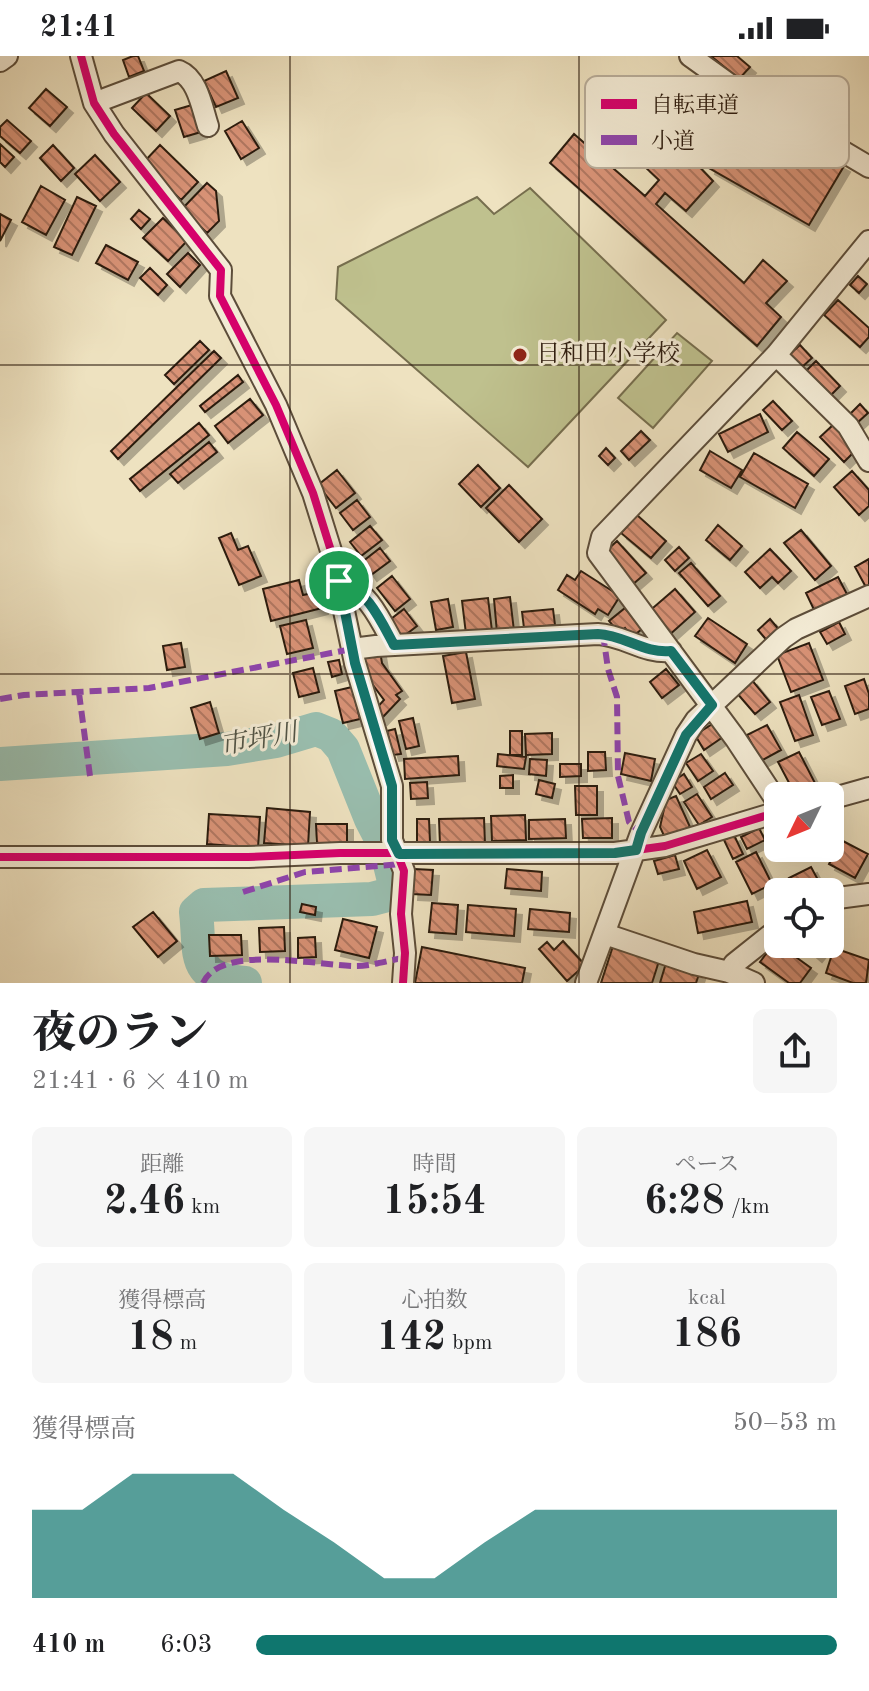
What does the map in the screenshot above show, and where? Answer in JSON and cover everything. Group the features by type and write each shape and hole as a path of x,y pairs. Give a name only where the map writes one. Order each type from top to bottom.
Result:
{"street":[{"path":"0,61 7,56"},
{"path":"81,56 94,103 114,134 221,270 220,296 276,405 313,493 339,581 352,649 392,786 392,840 404,871 401,914 405,953 403,983"},
{"path":"690,56 718,76"},
{"path":"94,103 179,71 190,78 208,126"},
{"path":"849,155 869,167"},
{"path":"764,782 712,705 598,553 602,537 776,355 869,241"},
{"path":"776,355 848,426 869,461"},
{"path":"339,581 358,591 394,645"},
{"path":"586,983 641,833 686,735 712,705 796,629 869,596"},
{"path":"352,649 598,634 612,635 660,653 671,651"},
{"path":"844,795 869,788"},
{"path":"0,857 615,853 665,846 764,816"},
{"path":"844,897 869,894"},
{"path":"605,934 754,983"},
{"path":"730,976 734,964 764,940"}],"green space":[{"path":"530,188 666,320 528,467 336,299 338,267 477,197 494,214"},
{"path":"677,333 712,361 653,428 618,398"}],"building":[{"path":"138,56 144,71 129,77 123,60"},
{"path":"711,56 737,56 750,67 742,76 735,76"},
{"path":"226,71 238,98 216,107 204,81"},
{"path":"46,89 67,107 50,126 29,108"},
{"path":"146,93 170,116 156,131 132,108"},
{"path":"192,105 201,132 184,137 175,110"},
{"path":"7,120 31,141 20,153 0,136 0,127"},
{"path":"242,121 259,148 241,159 225,131"},
{"path":"574,134 585,144 585,168 613,168 645,196 659,180 646,168 701,168 713,181 686,211 665,193 656,204 744,283 763,260 787,281 766,303 781,317 757,346 550,163"},
{"path":"0,144 14,157 5,167 0,162"},
{"path":"53,145 74,168 61,181 40,158"},
{"path":"160,145 198,182 181,200 143,163"},
{"path":"95,155 120,182 100,201 75,174"},
{"path":"709,168 843,168 809,225"},
{"path":"207,183 216,191 219,221 207,233 182,209"},
{"path":"41,186 65,200 46,235 22,222"},
{"path":"77,197 96,206 72,255 54,247"},
{"path":"139,210 150,219 141,229 131,219"},
{"path":"0,214 11,220 0,241"},
{"path":"163,218 187,241 168,261 143,238"},
{"path":"106,245 138,262 128,280 96,263"},
{"path":"188,253 200,265 180,287 167,274"},
{"path":"150,268 167,285 158,295 140,278"},
{"path":"858,276 867,284 859,293 850,285"},
{"path":"838,300 869,328 869,337 860,347 824,315"},
{"path":"200,341 209,350 174,384 165,375"},
{"path":"800,345 812,358 801,368 789,355"},
{"path":"214,351 221,358 118,459 111,451"},
{"path":"816,361 840,386 830,396 806,371"},
{"path":"238,375 243,382 205,412 200,406"},
{"path":"250,399 263,415 228,443 215,426"},
{"path":"773,401 792,421 782,430 763,410"},
{"path":"860,404 868,413 857,423 849,415"},
{"path":"760,414 768,432 728,452 719,434"},
{"path":"199,423 209,435 140,491 130,479"},
{"path":"833,425 856,450 844,462 820,437"},
{"path":"641,431 650,440 629,460 621,451"},
{"path":"797,432 829,459 814,476 783,448"},
{"path":"209,442 217,452 178,483 170,474"},
{"path":"606,448 615,458 608,465 599,456"},
{"path":"710,451 742,470 731,488 700,470"},
{"path":"754,453 808,484 795,508 740,477"},
{"path":"478,465 500,488 481,507 459,484"},
{"path":"337,470 355,493 336,508 318,485"},
{"path":"852,471 869,490 869,506 859,515 834,487"},
{"path":"509,485 542,519 519,542 486,508"},
{"path":"357,500 370,517 353,530 340,513"},
{"path":"637,515 666,541 651,558 621,533"},
{"path":"718,525 742,546 730,560 706,540"},
{"path":"370,526 382,540 361,556 350,542"},
{"path":"801,530 831,566 815,580 784,543"},
{"path":"231,533 238,550 248,546 261,576 239,585 219,538"},
{"path":"617,541 646,573 632,585 604,553"},
{"path":"679,547 689,558 675,571 665,560"},
{"path":"380,548 390,561 371,575 362,562"},
{"path":"770,549 791,571 778,583 772,577 760,588 745,572"},
{"path":"869,559 869,590 868,591 855,567"},
{"path":"691,563 720,596 708,606 679,573"},
{"path":"581,571 620,596 608,615 598,609 595,614 558,590 567,575 575,580"},
{"path":"392,576 410,599 395,611 377,588"},
{"path":"838,577 849,598 816,614 806,593"},
{"path":"299,580 303,595 318,592 322,608 271,621 263,589"},
{"path":"675,589 695,612 667,637 647,613"},
{"path":"510,597 514,631 497,633 494,599"},
{"path":"488,598 492,631 466,634 462,601"},
{"path":"448,599 453,627 436,630 431,602"},
{"path":"625,608 642,629 632,637 625,628 619,633 609,621"},
{"path":"404,609 417,626 400,639 387,622"},
{"path":"553,609 555,625 524,628 522,612"},
{"path":"708,618 747,644 735,663 695,636"},
{"path":"770,619 781,632 769,643 758,630"},
{"path":"306,620 313,648 287,654 280,626"},
{"path":"839,622 845,634 827,644 820,632"},
{"path":"181,643 185,667 167,670 163,646"},
{"path":"809,643 823,680 791,692 777,655"},
{"path":"380,651 382,663 402,691 396,695 400,699 381,719 373,712 384,700 364,673 361,654"},
{"path":"466,652 475,699 452,703 443,656"},
{"path":"339,660 342,674 332,677 328,662"},
{"path":"313,668 319,692 299,697 293,673"},
{"path":"666,669 679,685 662,698 650,682"},
{"path":"751,679 770,702 755,714 736,692"},
{"path":"864,679 869,694 869,709 855,714 845,686"},
{"path":"352,687 360,719 343,723 335,691"},
{"path":"829,691 840,719 822,725 811,697"},
{"path":"799,695 813,735 795,741 780,702"},
{"path":"210,702 219,733 200,739 191,708"},
{"path":"413,718 419,746 406,749 399,721"},
{"path":"714,723 723,737 704,750 695,735"},
{"path":"767,725 781,750 761,761 747,735"},
{"path":"395,729 401,754 393,755 387,731"},
{"path":"510,731 522,731 522,755 510,755"},
{"path":"552,733 552,754 526,755 525,734"},
{"path":"588,752 605,752 606,770 588,771"},
{"path":"799,752 814,782 789,782 778,762"},
{"path":"625,753 655,759 651,781 621,774"},
{"path":"498,754 526,757 524,769 497,766"},
{"path":"701,754 713,771 698,781 686,763"},
{"path":"458,756 459,775 405,779 404,759"},
{"path":"530,759 547,760 546,776 529,774"},
{"path":"560,764 581,764 581,776 560,777"},
{"path":"725,773 733,785 711,799 704,787"},
{"path":"684,774 692,787 680,794 672,782"},
{"path":"513,775 513,788 500,788 500,776"},
{"path":"539,780 555,784 552,798 536,794"},
{"path":"427,782 428,798 411,799 410,783"},
{"path":"575,786 597,786 597,815 576,815"},
{"path":"697,794 712,817 699,825 684,802"},
{"path":"676,796 690,827 665,838 660,827 666,800"},
{"path":"267,808 310,812 308,846 264,843"},
{"path":"209,814 260,817 258,848 207,844"},
{"path":"525,815 526,840 492,841 491,816"},
{"path":"484,818 485,844 440,845 439,819"},
{"path":"612,818 612,838 583,838 582,819"},
{"path":"417,819 429,819 430,842 417,843"},
{"path":"565,819 566,838 529,839 529,820"},
{"path":"316,824 347,824 347,844 317,844"},
{"path":"759,828 764,840 747,849 741,837"},
{"path":"734,835 743,854 733,859 724,840"},
{"path":"844,842 868,854 855,878 829,864 844,862"},
{"path":"707,850 721,877 697,889 684,861"},
{"path":"756,852 769,878 764,878 764,888 752,894 736,862"},
{"path":"675,855 679,869 658,874 654,861"},
{"path":"811,867 817,878 789,878"},
{"path":"414,869 433,870 431,895 412,894"},
{"path":"507,869 542,872 541,891 505,888"},
{"path":"747,901 752,922 698,933 694,912"},
{"path":"432,903 458,905 456,934 429,932"},
{"path":"302,904 316,907 315,915 300,912"},
{"path":"468,905 516,909 514,936 466,932"},
{"path":"530,909 570,913 569,932 528,929"},
{"path":"153,912 177,941 158,957 133,927"},
{"path":"343,919 377,927 369,958 335,950"},
{"path":"284,927 285,951 260,952 259,928"},
{"path":"209,935 241,935 242,955 210,956"},
{"path":"315,937 316,957 298,958 298,938"},
{"path":"563,941 585,965 567,981 539,949 547,942 554,950"},
{"path":"613,946 659,961 652,983 601,983"},
{"path":"422,947 525,968 522,983 415,983"},
{"path":"844,951 869,960 866,983 853,983 826,973 831,958 844,958"},
{"path":"764,957 797,958 811,968 800,983 789,983 760,962"},
{"path":"666,963 699,974 696,983 660,983"}],"waterway":[{"name":"市坪川","path":"0,764 227,749 276,741 316,729 331,735 343,749 386,848 395,893 372,899 204,905 196,912 202,962 215,976 245,983"}],"marked path":[{"path":"603,634 608,669 617,697 618,776 629,822 641,833"},
{"path":"0,699 149,688 352,649"},
{"path":"79,693 90,776"},
{"path":"243,892 305,872 403,864"},
{"path":"203,983 213,971 229,963 250,960 356,966 405,958"}],"cycle path":[{"path":"81,56 94,103 114,134 221,270 220,296 276,405 313,493 332,554 355,663 392,786 392,840 404,871 401,914 405,953 403,983"},
{"path":"0,857 615,853 665,846 764,816"}],"place":[{"name":"日和田小学校","path":"520,355"}],"route":[{"path":"339,581 358,591 394,645 598,634 612,635 660,653 671,651 712,705 686,735 636,850 615,853 399,854 392,840 392,786 355,663 339,581"}]}
